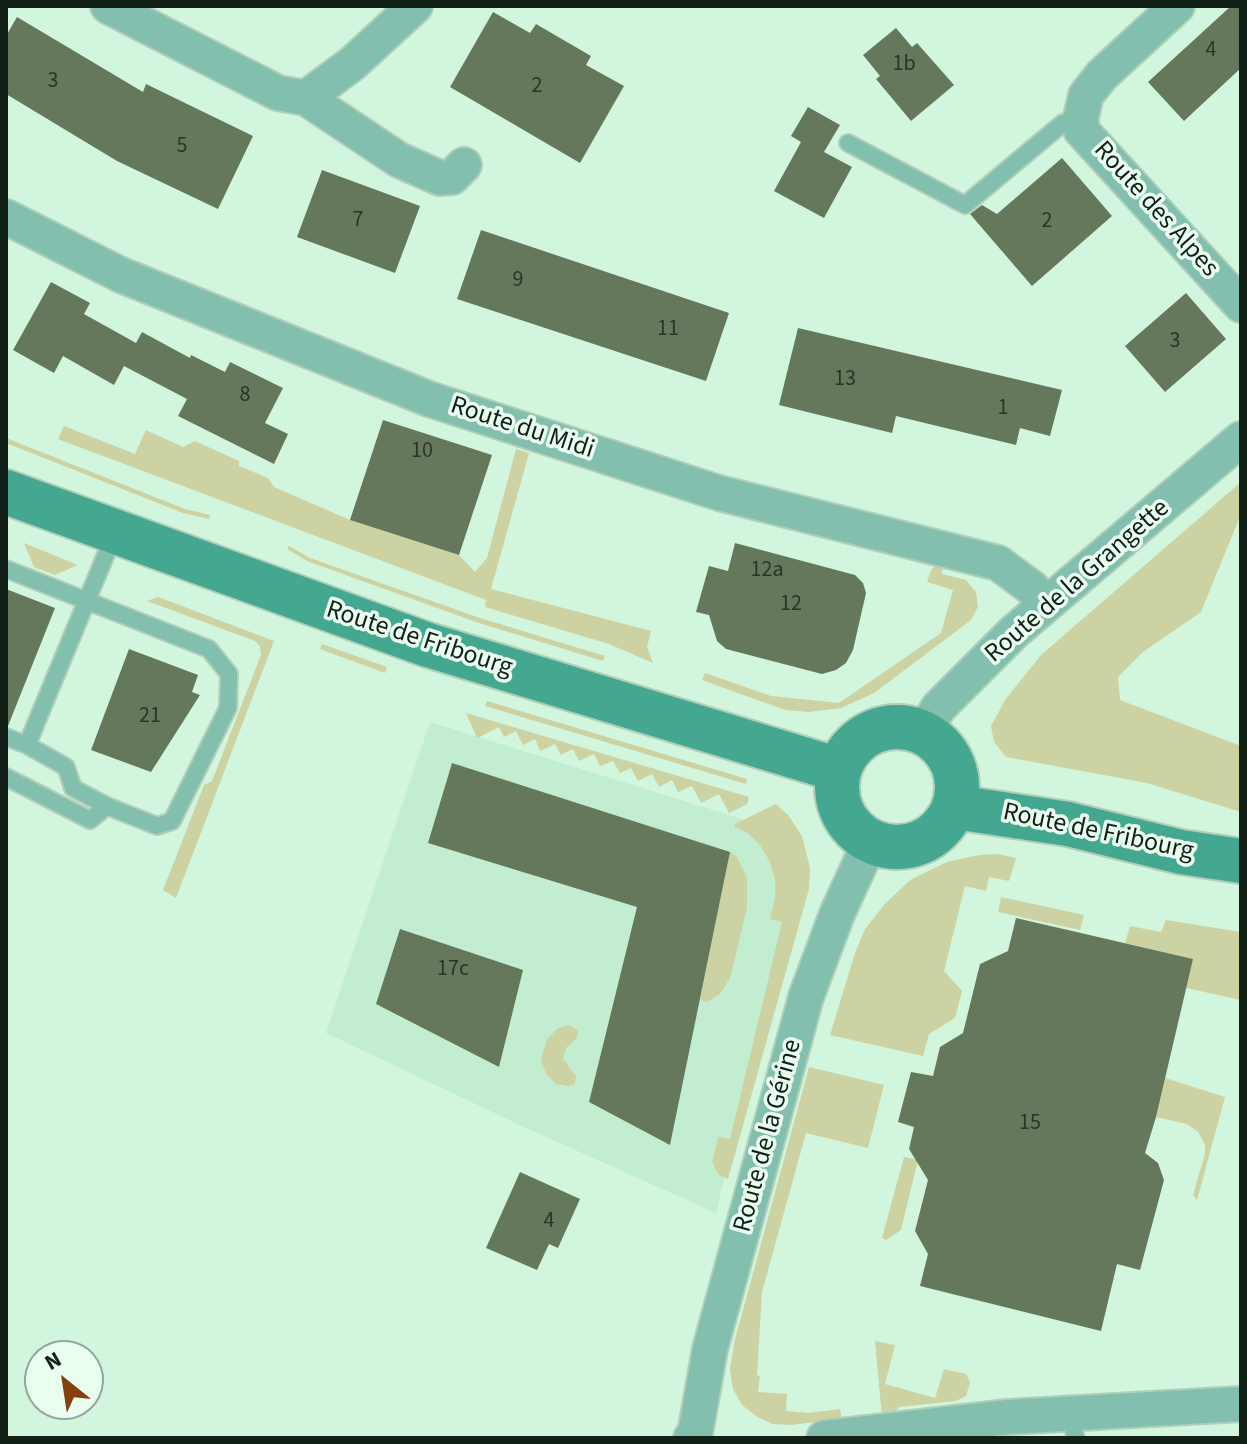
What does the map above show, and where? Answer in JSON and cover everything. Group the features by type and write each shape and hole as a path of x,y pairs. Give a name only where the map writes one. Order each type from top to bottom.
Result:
{"main road":[{"name":"Route de Fribourg","path":"6,492 452,653 839,770"},
{"path":"889,727 906,727 923,732 937,741 949,755 956,771 958,789 955,807 947,822 931,837 912,846 891,848 870,842 853,830 841,812 836,791 839,770 846,754 872,732 889,727"},
{"name":"Route de Fribourg","path":"955,807 1068,824 1181,852 1241,861"}],"street":[{"path":"108,6 278,93 306,98 399,160 440,178 452,177 464,165"},
{"path":"306,98 353,63 415,6"},
{"name":"Route des Alpes","path":"1177,6 1102,75 1086,95 1081,130 1241,305"},
{"name":"Route du Midi","path":"6,217 121,275 429,399 719,493 998,563 1032,588 1045,605"},
{"name":"Route de la Grangette","path":"923,732 939,707 1014,632 1241,439"},
{"name":"Route de la Gérine","path":"703,1437 710,1349 806,997 837,914 870,842"},
{"path":"824,1438 1072,1425 1241,1404"}],"lane":[{"path":"848,143 965,205 1063,123 1081,117"},
{"path":"27,745 115,533"},
{"path":"6,569 209,649 229,674 228,708 172,821 157,826 73,788 66,767 6,737"},
{"path":"6,777 90,820 107,806"}],"shaded area":[{"path":"64,426 135,454 146,430 183,447 195,441 239,461 239,466 268,478 274,487 350,520 459,555 475,572 487,558 516,449 529,453 491,589 651,631 647,647 653,663 609,644 485,607 486,600 58,439"},
{"path":"6,438 185,509 210,515 209,519 183,513 6,443"},
{"path":"1241,482 1241,514 1201,612 1143,652 1118,677 1120,700 1241,746 1241,812 1147,783 1006,757 994,742 991,726 1005,700 1041,655"},
{"path":"24,543 78,565 55,575 34,567"},
{"path":"289,546 310,558 480,618 605,656 603,661 479,623 307,561 287,549"},
{"path":"937,564 943,565 942,574 966,580 976,592 978,607 971,620 874,693 841,708 809,712 785,710 702,680 705,673 771,696 839,703 941,633 953,590 927,582"},
{"path":"158,597 274,641 176,898 163,890 204,785 212,781 261,655 260,646 255,641 147,601"},
{"path":"322,644 387,667 385,673 320,649"},
{"path":"487,701 747,779 746,784 485,706"},
{"path":"466,713 749,797 747,804 729,813 719,794 701,803 692,786 678,792 672,780 659,787 652,774 638,781 631,768 620,773 613,761 600,766 594,754 579,761 573,749 561,755 555,744 540,751 535,739 523,745 516,731 504,737 499,727 477,738"},
{"path":"430,722 787,833 799,867 716,1213 526,1128 326,1033"},
{"path":"776,804 802,836 810,868 809,889 728,1179 719,1175 712,1162 718,1137 730,1139 782,922 770,919 775,899 775,880 770,862 760,845 735,824"},
{"path":"730,852 737,857 747,878 747,908 730,978 720,994 707,1002 700,1000"},
{"path":"998,854 1016,858 1009,881 989,877 986,891 965,886 944,971 962,991 955,1018 929,1034 923,1056 830,1035 855,953 865,929 884,905 910,880 947,862"},
{"path":"1001,897 1084,915 1080,930 998,912"},
{"path":"1166,920 1241,932 1241,1000 1186,988 1193,959 1125,943 1130,926 1161,932"},
{"path":"569,1025 578,1031 577,1038 566,1048 563,1059 576,1076 575,1084 568,1086 556,1084 547,1075 541,1060 547,1039 558,1028"},
{"path":"809,1067 884,1085 868,1148 806,1133 762,1292 758,1392 787,1394 786,1411 809,1413 840,1409 843,1424 831,1420 772,1424 742,1405 733,1389 730,1370 734,1343"},
{"path":"1165,1078 1225,1097 1197,1200 1193,1195 1205,1145 1198,1132 1187,1124 1156,1117"},
{"path":"904,1157 918,1160 901,1230 886,1240 882,1238"},
{"path":"875,1341 895,1345 885,1384 935,1398 944,1369 966,1374 970,1382 966,1396 956,1401 899,1407 894,1415 882,1417"}],"building":[{"path":"1231,6 1241,6 1241,68 1184,121 1148,82"},
{"path":"493,12 530,33 536,24 591,56 586,65 624,86 580,163 450,87"},
{"path":"17,17 143,92 146,84 253,136 218,209 117,161 6,94 6,36"},
{"path":"896,28 912,47 917,43 954,85 911,121 876,79 880,76 863,55"},
{"path":"808,107 840,125 824,152 852,167 824,218 774,191 801,142 791,136"},
{"path":"1062,158 1112,216 1032,286 970,214 982,205 997,214"},
{"path":"322,170 420,206 395,273 297,237"},
{"path":"481,230 729,313 706,381 457,299"},
{"path":"51,282 90,303 84,314 136,343 142,332 190,358 191,355 225,372 230,362 283,388 265,423 288,434 274,464 178,416 187,399 124,366 114,385 63,356 54,373 13,350"},
{"path":"1186,293 1226,339 1165,392 1125,346"},
{"path":"798,328 1062,390 1050,436 1020,428 1016,445 896,416 892,433 779,405"},
{"path":"383,420 492,455 459,555 350,520"},
{"path":"735,543 855,575 863,583 866,593 853,650 846,663 822,674 726,649 717,641 709,615 696,612 709,566 728,571"},
{"path":"6,589 55,608 8,726 6,726"},
{"path":"129,649 198,675 192,692 200,695 151,772 91,750"},
{"path":"452,763 730,852 670,1145 589,1102 637,907 428,843"},
{"path":"1016,918 1193,959 1145,1153 1158,1163 1164,1180 1140,1270 1117,1264 1101,1331 920,1286 928,1254 915,1231 928,1180 909,1149 914,1127 898,1122 900,1114 911,1072 933,1076 940,1047 963,1033 980,964 1008,951"},
{"path":"400,929 523,970 499,1067 376,1004"},
{"path":"520,1172 580,1199 558,1248 549,1244 537,1270 486,1248"}]}
